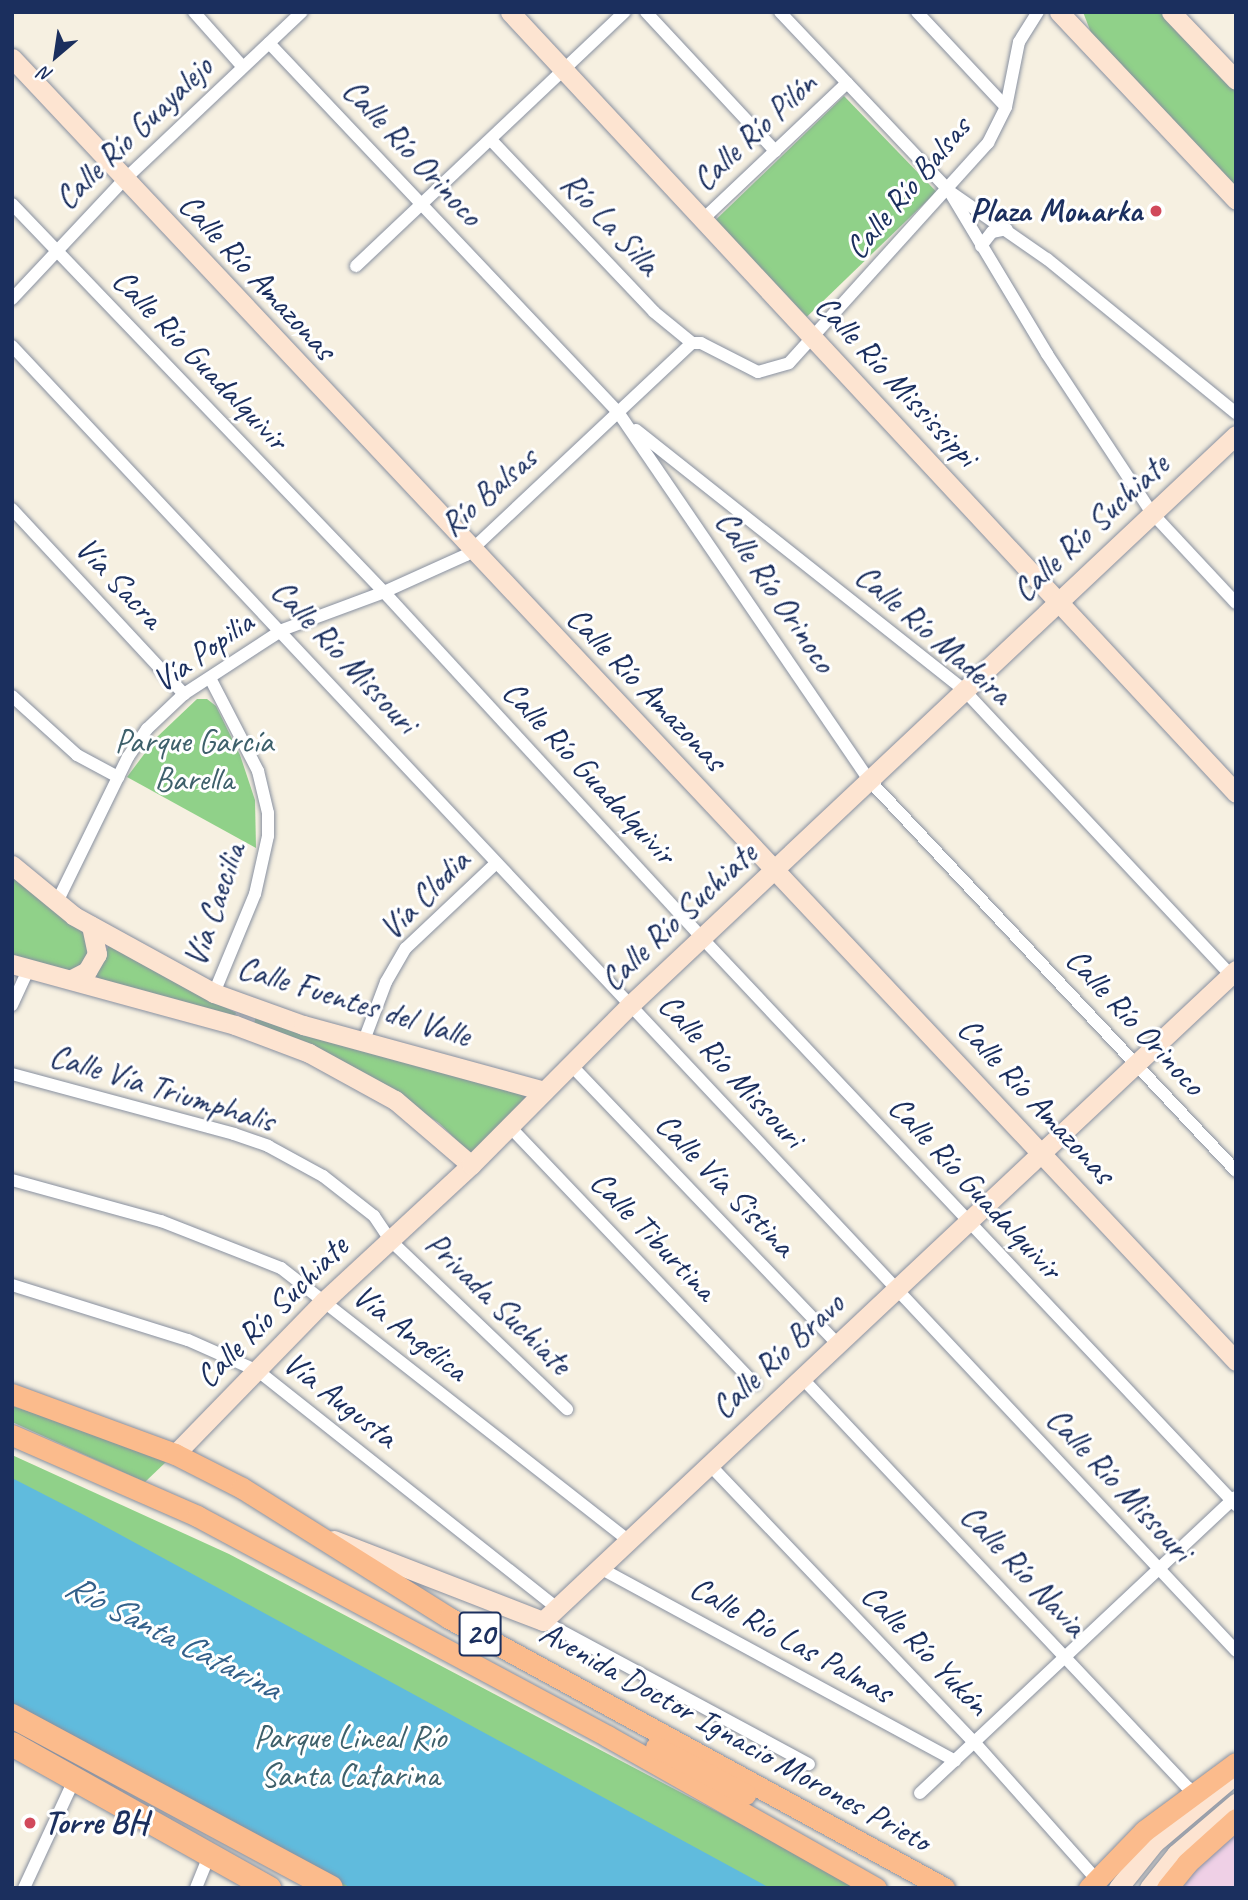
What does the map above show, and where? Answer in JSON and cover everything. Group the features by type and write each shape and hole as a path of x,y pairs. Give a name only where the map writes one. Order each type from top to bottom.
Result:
{"highway":[{"path":"12,1716 331,1888"},
{"path":"12,1744 269,1888"}],"main road":[{"name":"Avenida Doctor Ignacio Morones Prieto","path":"12,1394 175,1454 315,1533 449,1618 944,1888"},
{"name":"Avenida Doctor Ignacio Morones Prieto","path":"12,1435 198,1516 607,1736 876,1888"},
{"path":"607,1736 649,1744 916,1888"},
{"path":"1093,1884 1144,1831 1201,1794 1236,1763"},
{"path":"1167,1888 1187,1863 1236,1819"}],"street":[{"path":"194,12 242,66"},
{"name":"Calle Río Guayalejo","path":"12,299 55,250 124,181 242,66 302,12"},
{"name":"Calle Río Mississippi","path":"510,12 701,221 1236,793"},
{"path":"356,266 423,206 625,12"},
{"path":"646,12 775,151"},
{"path":"780,12 949,191 981,246 1152,513 1236,603"},
{"path":"917,12 1006,107"},
{"name":"Calle Río Balsas","path":"694,342 758,372 781,368 813,339 949,191 988,143 1006,107 1019,42 1038,12"},
{"path":"1059,12 1072,21 1236,200"},
{"path":"1171,12 1236,80"},
{"name":"Calle Río Orinoco","path":"269,43 622,416 869,780 1236,1171"},
{"name":"Calle Río Amazonas","path":"12,58 471,551 775,869 1236,1361"},
{"name":"Calle Río Pilón","path":"701,221 847,83"},
{"name":"Río La Silla","path":"491,140 654,313 694,342"},
{"path":"949,191 1007,229 1236,413"},
{"name":"Calle Río Guadalquivir","path":"12,204 384,592 968,1223 1234,1501"},
{"path":"981,246 992,232 1007,229"},
{"name":"Río Balsas","path":"282,629 384,592 471,551 622,416 694,342"},
{"name":"Calle Río Missouri","path":"12,346 282,629 495,864 1236,1651"},
{"name":"Calle Río Madeira","path":"622,416 964,690 1234,975"},
{"name":"Calle Río Suchiate","path":"175,1454 324,1301 471,1165 630,1005 1236,435"},
{"name":"Vía Sacra","path":"12,509 184,694"},
{"name":"Vía Popilia","path":"57,904 118,777 147,729 184,694 282,629"},
{"name":"Vía Caecilia","path":"210,678 258,771 268,813 268,836 255,894 214,993"},
{"path":"12,696 76,755 118,777"},
{"name":"Vía Clodia","path":"363,1043 386,982 405,948 495,864"},
{"name":"Calle Fuentes del Valle","path":"12,865 57,904 91,926 214,993 363,1043 544,1091"},
{"path":"72,979 88,971 97,954 91,926"},
{"path":"12,1004 21,966 235,1025 309,1053 373,1086 418,1116 471,1165"},
{"name":"Calle Río Bravo","path":"550,1615 708,1464 1234,975"},
{"path":"235,1025 244,1015 241,1004"},
{"name":"Calle Vía Sistina","path":"571,1065 838,1344"},
{"name":"Calle Vía Triumphalis","path":"12,1074 268,1146 346,1192 384,1227 390,1240"},
{"name":"Calle Tiburtina","path":"510,1127 755,1384"},
{"name":"Vía Angélica","path":"12,1180 161,1221 253,1253 281,1268 628,1540"},
{"name":"Privada Suchiate","path":"390,1240 566,1409"},
{"name":"Vía Augusta","path":"12,1285 188,1340 258,1371 550,1615 809,1764"},
{"name":"Calle Río Navia","path":"802,1378 1187,1787 1201,1794"},
{"name":"Calle Río Yukón","path":"708,1464 975,1743 1093,1884"},
{"path":"920,1793 1234,1501"},
{"path":"315,1533 550,1615"},
{"name":"Calle Río Las Palmas","path":"600,1568 955,1761"},
{"path":"1118,1888 1154,1843 1201,1794 1236,1774"},
{"path":"24,1888 75,1778"},
{"path":"1149,1888 1176,1854 1236,1803"},
{"path":"196,1888 210,1854"}],"shaded area":[{"path":"1236,1833 1236,1888 1182,1888 1193,1873"}],"green space":[{"path":"1083,12 1163,12 1236,88 1236,187 1095,43"},
{"path":"844,96 936,192 807,317 715,221"},
{"name":"Parque García Barella","path":"197,699 207,699 216,706 240,755 255,800 256,848 127,777 157,737"},
{"path":"12,876 82,931 92,948 90,958 68,973 12,959"},
{"path":"109,945 236,1013 234,1019 92,979"},
{"path":"256,1016 530,1094 471,1154 439,1123 358,1071 254,1024"},
{"path":"12,1406 90,1431 167,1461 145,1482 12,1422"},
{"name":"Parque Lineal Río Santa Catarina","path":"12,1455 229,1554 862,1888 329,1888 12,1712"}],"water":[{"name":"Río Santa Catarina","path":"12,1478 770,1888 351,1888 12,1704"}],"place":[{"name":"Plaza Monarka","path":"1156,211"},
{"name":"Torre BH","path":"30,1823"}]}
